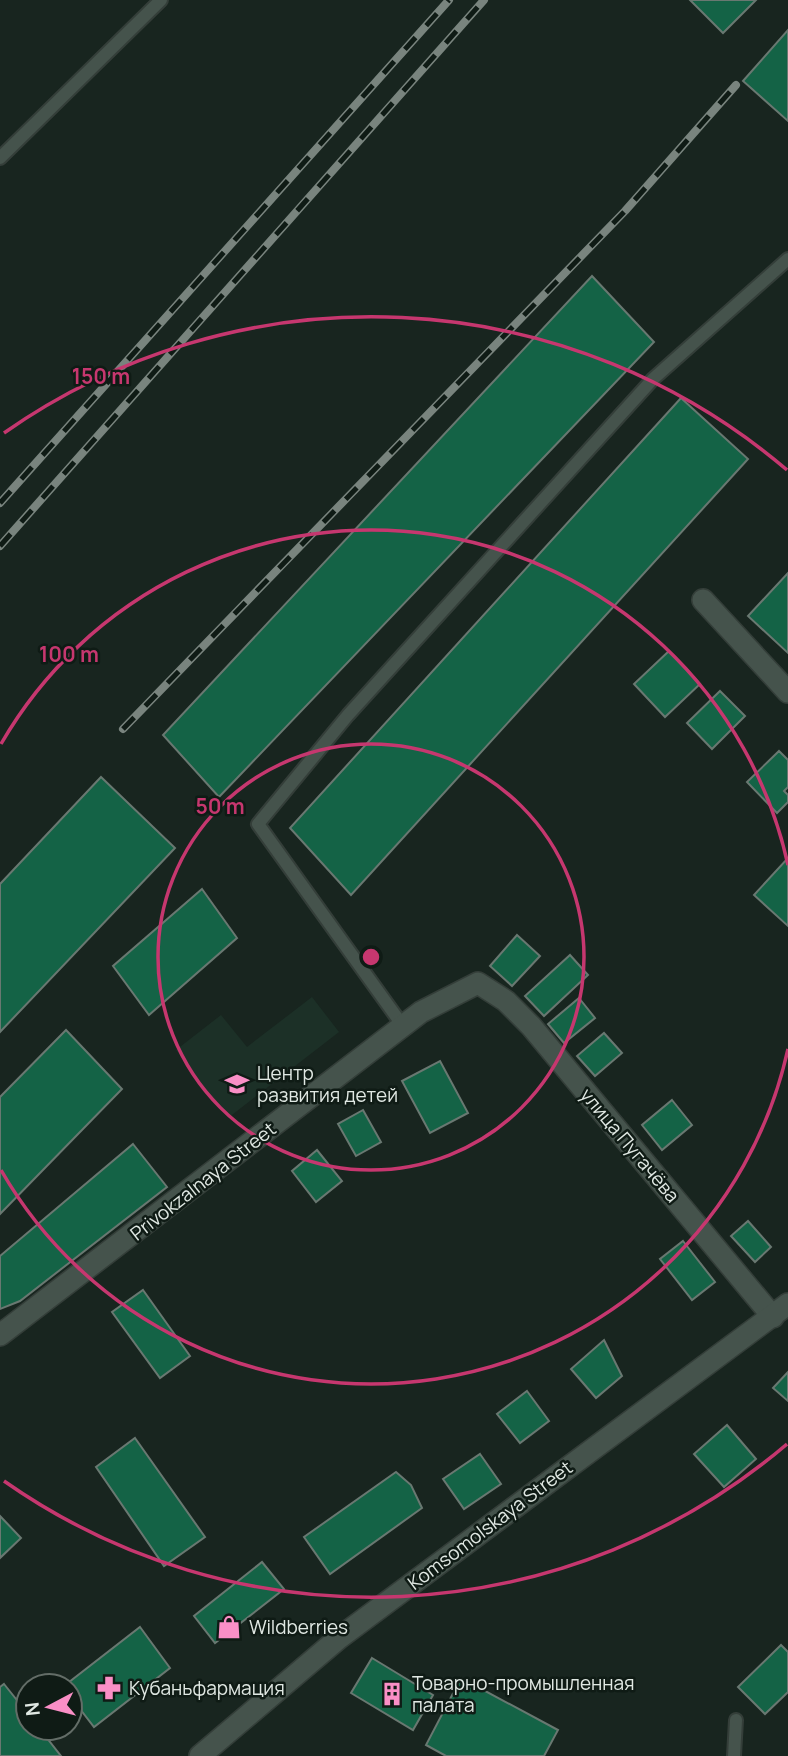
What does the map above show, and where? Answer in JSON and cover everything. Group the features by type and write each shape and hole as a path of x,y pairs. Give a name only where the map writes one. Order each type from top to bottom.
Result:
{"street":[{"path":"703,600 788,692"},
{"name":"Privokzalnaya Street","path":"0,1335 421,1012 478,983"},
{"name":"улица Пугачёва","path":"478,983 506,1001 531,1026 780,1310"},
{"name":"Komsomolskaya Street","path":"201,1756 339,1638 780,1310"}],"lane":[{"path":"0,158 161,0"},
{"path":"403,1026 258,824 348,715 653,379 788,259"},
{"path":"734,1756 736,1720"}],"shaded area":[{"name":"Центр развития детей","path":"312,997 339,1032 228,1118 176,1050 221,1015 247,1047"}],"building":[{"path":"690,0 756,0 723,33"},
{"path":"788,30 788,121 743,81"},
{"path":"592,276 654,342 219,797 163,735"},
{"path":"681,398 748,459 351,895 290,828"},
{"path":"788,573 788,653 748,616"},
{"path":"669,651 700,684 665,717 634,684"},
{"path":"720,691 745,716 712,749 687,723"},
{"path":"779,751 788,760 788,787 784,791 788,795 788,802 777,813 747,782"},
{"path":"101,777 175,848 0,1032 0,884"},
{"path":"788,858 788,926 754,895"},
{"path":"202,889 237,938 149,1015 113,966"},
{"path":"517,935 540,956 512,986 490,966"},
{"path":"570,955 588,975 544,1016 525,996"},
{"path":"579,998 595,1018 564,1043 548,1024"},
{"path":"66,1030 122,1089 0,1214 0,1097"},
{"path":"604,1033 622,1053 595,1076 577,1056"},
{"path":"440,1061 468,1113 430,1133 402,1081"},
{"path":"672,1100 692,1125 662,1150 642,1125"},
{"path":"363,1110 381,1142 356,1156 338,1124"},
{"path":"133,1144 167,1187 20,1301 0,1309 0,1256"},
{"path":"317,1150 342,1181 316,1202 292,1171"},
{"path":"748,1221 771,1247 755,1262 731,1236"},
{"path":"683,1241 715,1282 692,1300 660,1259"},
{"path":"143,1290 190,1356 160,1378 112,1312"},
{"path":"604,1340 622,1376 596,1398 571,1369"},
{"path":"788,1372 788,1401 773,1388"},
{"path":"527,1391 549,1421 520,1443 497,1414"},
{"path":"727,1425 756,1459 724,1487 694,1454"},
{"path":"135,1438 205,1537 164,1566 96,1467"},
{"path":"480,1454 501,1484 464,1509 443,1479"},
{"path":"396,1472 411,1485 422,1508 330,1574 304,1537"},
{"path":"0,1516 21,1538 0,1558"},
{"path":"262,1562 284,1589 215,1643 194,1616"},
{"path":"140,1627 170,1668 94,1727 84,1714 82,1672"},
{"path":"781,1645 788,1652 788,1692 765,1714 738,1687"},
{"name":"Товарно-промышленная палата","path":"372,1658 433,1695 413,1730 351,1693"},
{"path":"461,1678 558,1730 544,1756 446,1756 426,1745"},
{"path":"4,1684 14,1696 14,1742 50,1742 61,1756 0,1756 0,1687"}],"railway":[{"path":"0,503 449,0"},
{"path":"0,546 484,0"},
{"path":"123,729 625,211 736,85"}],"place":[{"name":"Центр развития детей","path":"237,1084"},
{"name":"Wildberries","path":"229,1627"},
{"name":"Кубаньфармация","path":"109,1688"},
{"name":"Товарно-промышленная палата","path":"392,1694"}]}
